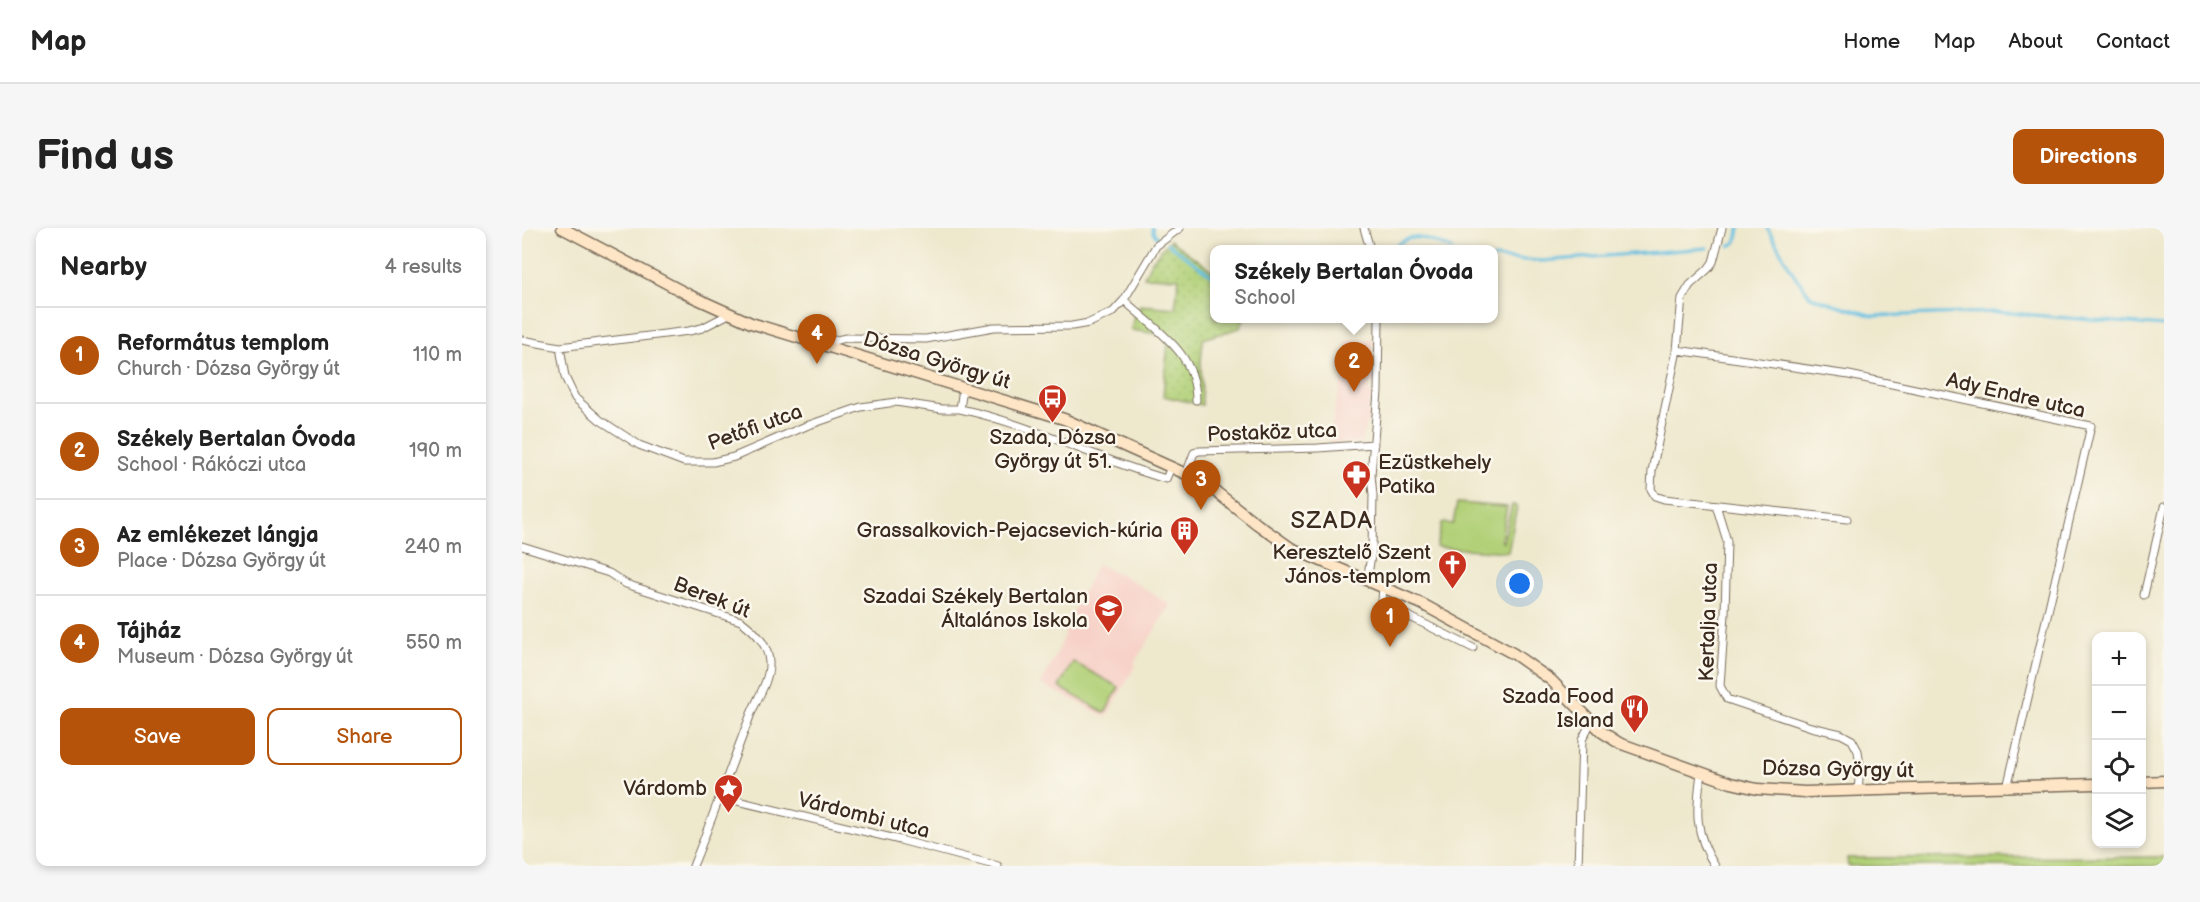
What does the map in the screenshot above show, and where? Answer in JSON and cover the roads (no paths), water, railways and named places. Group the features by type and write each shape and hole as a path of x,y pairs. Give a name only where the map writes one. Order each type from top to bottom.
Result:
{"main road":[{"name":"Dózsa György út","path":"562,228 729,314 776,332 1064,419 1186,474 1206,484 1291,548 1432,609 1524,660 1551,680 1602,732 1619,743 1701,773 1757,789 1805,792 2092,784"},
{"path":"2146,782 2164,782"}],"street":[{"path":"818,344 846,338 926,339 994,327 1072,326 1089,323 1113,312 1124,300 1156,246 1169,230 1180,228"},
{"path":"1364,228 1369,245"},
{"path":"1722,228 1713,262 1690,285 1682,298 1677,350 1652,471 1651,489 1655,496 1664,499 1847,519"},
{"path":"1124,300 1175,344 1194,378 1196,400"},
{"path":"522,340 560,347 689,331 708,325 729,314"},
{"path":"1367,581 1372,549 1371,475 1378,392 1379,323"},
{"name":"Petőfi utca","path":"560,347 565,377 575,398 600,420 639,445 684,462 713,462 734,457 806,426 861,407 896,402 942,409 960,409"},
{"name":"Ady Endre utca","path":"1677,350 1849,375 2091,426 2007,788"},
{"path":"960,409 963,388"},
{"name":"Dózsa György út","path":"960,409 1019,424 1062,443 1154,476 1166,479 1171,467"},
{"name":"Postaköz utca","path":"1186,474 1196,452 1374,444"},
{"name":"Kertalja utca","path":"1716,505 1727,541 1725,614 1719,686 1722,693 1726,699 1811,727 1841,734 1852,740 1858,751 1860,767 1858,791"},
{"path":"2144,595 2164,507"},
{"name":"Berek út","path":"522,546 609,573 626,584 741,621 757,635 767,654 768,670 693,866"},
{"path":"1383,587 1382,600 1386,605 1473,648"},
{"path":"1578,866 1582,740 1591,722"},
{"path":"1701,773 1696,817 1703,845 1715,866"},
{"name":"Várdombi utca","path":"721,797 998,866"}],"waterway":[{"path":"1152,228 1157,237"},
{"path":"1730,246 1736,242 1741,228"},
{"path":"1767,228 1795,276 1811,297 1873,316 1997,312 2164,326"},
{"path":"1397,245 1414,238 1441,245"},
{"path":"1167,243 1210,274"},
{"path":"1498,258 1542,261 1707,248"}],"place":[{"name":"Tájház","path":"817,364"},
{"name":"Székely Bertalan Óvoda","path":"1354,392"},
{"name":"Szada, Dózsa György út 51.","path":"1053,424"},
{"name":"Ezüstkehely Patika","path":"1357,500"},
{"name":"Az emlékezet lángja","path":"1201,510"},
{"name":"Grassalkovich-Pejacsevich-kúria","path":"1184,556"},
{"name":"Keresztelő Szent János-templom","path":"1452,590"},
{"name":"Szadai Székely Bertalan Általános Iskola","path":"1109,634"},
{"name":"Református templom","path":"1390,647"},
{"name":"Szada Food Island","path":"1635,734"},
{"name":"Várdomb","path":"728,814"}],"district":[{"name":"SZADA","path":"1332,520"}]}
